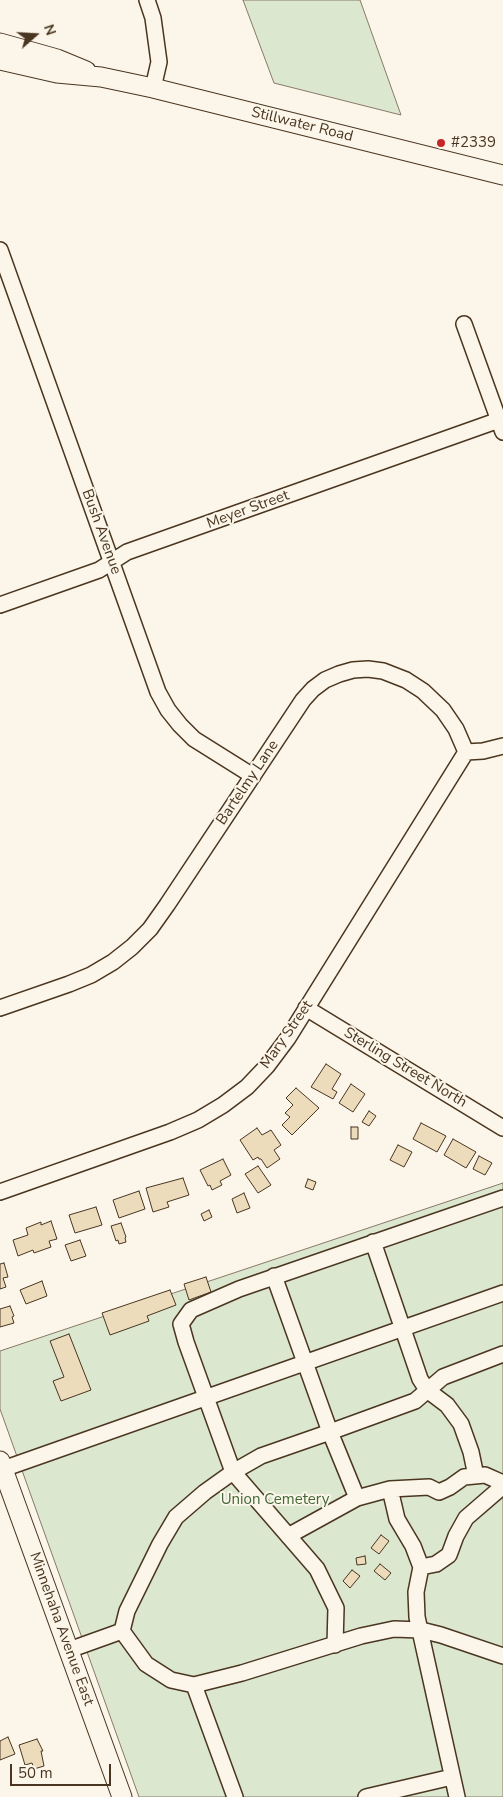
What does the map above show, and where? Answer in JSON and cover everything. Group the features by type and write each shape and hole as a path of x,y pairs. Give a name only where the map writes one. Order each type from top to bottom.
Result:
{"main road":[{"name":"Stillwater Road","path":"0,43 57,59 101,77"},
{"name":"Stillwater Road","path":"0,60 57,74 101,77 153,88 503,175"},
{"name":"Minnehaha Avenue East","path":"1,1465 122,1797"}],"street":[{"path":"147,0 153,18 159,62 153,88"},
{"name":"Bush Avenue","path":"0,250 158,692 180,726 194,739 254,776"},
{"path":"464,324 497,396 501,426"},
{"name":"Meyer Street","path":"0,605 99,570 127,552 501,426"},
{"name":"Bartelmy Lane","path":"0,1008 92,975 132,947 150,929 303,700 325,680 353,670 368,669 397,675 435,701 456,729 466,752"},
{"path":"466,752 483,751 503,746"},
{"name":"Mary Street","path":"0,1192 170,1132 198,1120 223,1105 247,1087 283,1046 466,752"},
{"name":"Sterling Street North","path":"306,1008 503,1128"},
{"path":"334,1645 336,1608 317,1569 233,1472 181,1324 191,1310 239,1289 503,1198"},
{"path":"372,1242 420,1380 427,1390 447,1405 461,1424 471,1452 476,1476"},
{"path":"274,1276 330,1432 357,1498"},
{"path":"1,1465 306,1364 503,1294"},
{"path":"122,1631 127,1611 160,1544 176,1517 205,1492 233,1472 261,1456 415,1401 443,1377 503,1354"},
{"path":"288,1536 357,1498 390,1489 428,1487 439,1492 464,1477 485,1475 503,1483"},
{"path":"421,1567 436,1564 449,1555 456,1536 466,1518 503,1486"},
{"path":"390,1489 397,1519 413,1546 421,1567 416,1592 417,1617 457,1797"},
{"path":"122,1631 146,1664 171,1680 194,1685 242,1673 361,1636 394,1629 421,1630 441,1634 503,1656"},
{"path":"69,1650 122,1631"},
{"path":"194,1685 235,1797"},
{"path":"366,1797 452,1777"}],"green space":[{"path":"243,0 360,0 401,115 274,83"},
{"name":"Union Cemetery","path":"503,1183 503,1797 139,1797 0,1409 0,1351"}],"building":[{"path":"326,1064 341,1074 332,1089 337,1092 333,1099 311,1087"},
{"path":"351,1084 365,1094 353,1112 339,1103"},
{"path":"296,1088 319,1108 292,1135 282,1125 290,1117 285,1113 293,1105 286,1098"},
{"path":"369,1111 376,1116 369,1126 362,1122"},
{"path":"421,1123 446,1136 437,1152 413,1139"},
{"path":"351,1127 358,1127 358,1139 351,1139"},
{"path":"257,1128 262,1135 271,1130 281,1145 274,1150 280,1159 267,1168 258,1157 253,1160 240,1140"},
{"path":"453,1139 476,1152 466,1168 444,1155"},
{"path":"398,1145 412,1152 404,1167 390,1160"},
{"path":"479,1156 492,1163 485,1175 473,1169"},
{"path":"223,1159 231,1175 220,1181 222,1185 212,1190 200,1170"},
{"path":"258,1166 271,1185 258,1193 245,1174"},
{"path":"183,1178 189,1195 167,1202 169,1207 153,1212 146,1188"},
{"path":"308,1179 316,1182 313,1190 305,1187"},
{"path":"139,1191 145,1209 119,1218 113,1200"},
{"path":"244,1193 250,1208 237,1213 232,1199"},
{"path":"96,1207 102,1225 75,1233 69,1215"},
{"path":"209,1210 212,1217 204,1221 201,1214"},
{"path":"51,1221 57,1239 49,1241 51,1247 34,1253 33,1250 18,1256 13,1240 28,1235 26,1228 41,1222 41,1225"},
{"path":"121,1223 126,1242 119,1244 118,1240 116,1241 111,1226"},
{"path":"80,1240 86,1256 71,1261 65,1245"},
{"path":"4,1263 8,1277 3,1278 6,1287 0,1289 0,1264"},
{"path":"206,1277 211,1292 189,1300 184,1284"},
{"path":"42,1281 47,1296 26,1304 20,1290"},
{"path":"170,1290 176,1305 147,1316 149,1321 110,1335 102,1313"},
{"path":"10,1306 14,1316 12,1317 14,1323 0,1327 0,1309"},
{"path":"69,1334 91,1390 61,1401 53,1381 64,1377 50,1341"},
{"path":"381,1535 389,1541 379,1554 371,1548"},
{"path":"365,1556 366,1564 357,1565 356,1558"},
{"path":"380,1564 391,1573 385,1580 374,1571"},
{"path":"352,1570 360,1576 350,1588 343,1581"},
{"path":"8,1737 15,1754 0,1760 0,1741"},
{"path":"37,1739 43,1751 41,1751 44,1766 34,1769 32,1763 25,1765 19,1745"}],"place":[{"name":"#2339","path":"441,143"}]}
